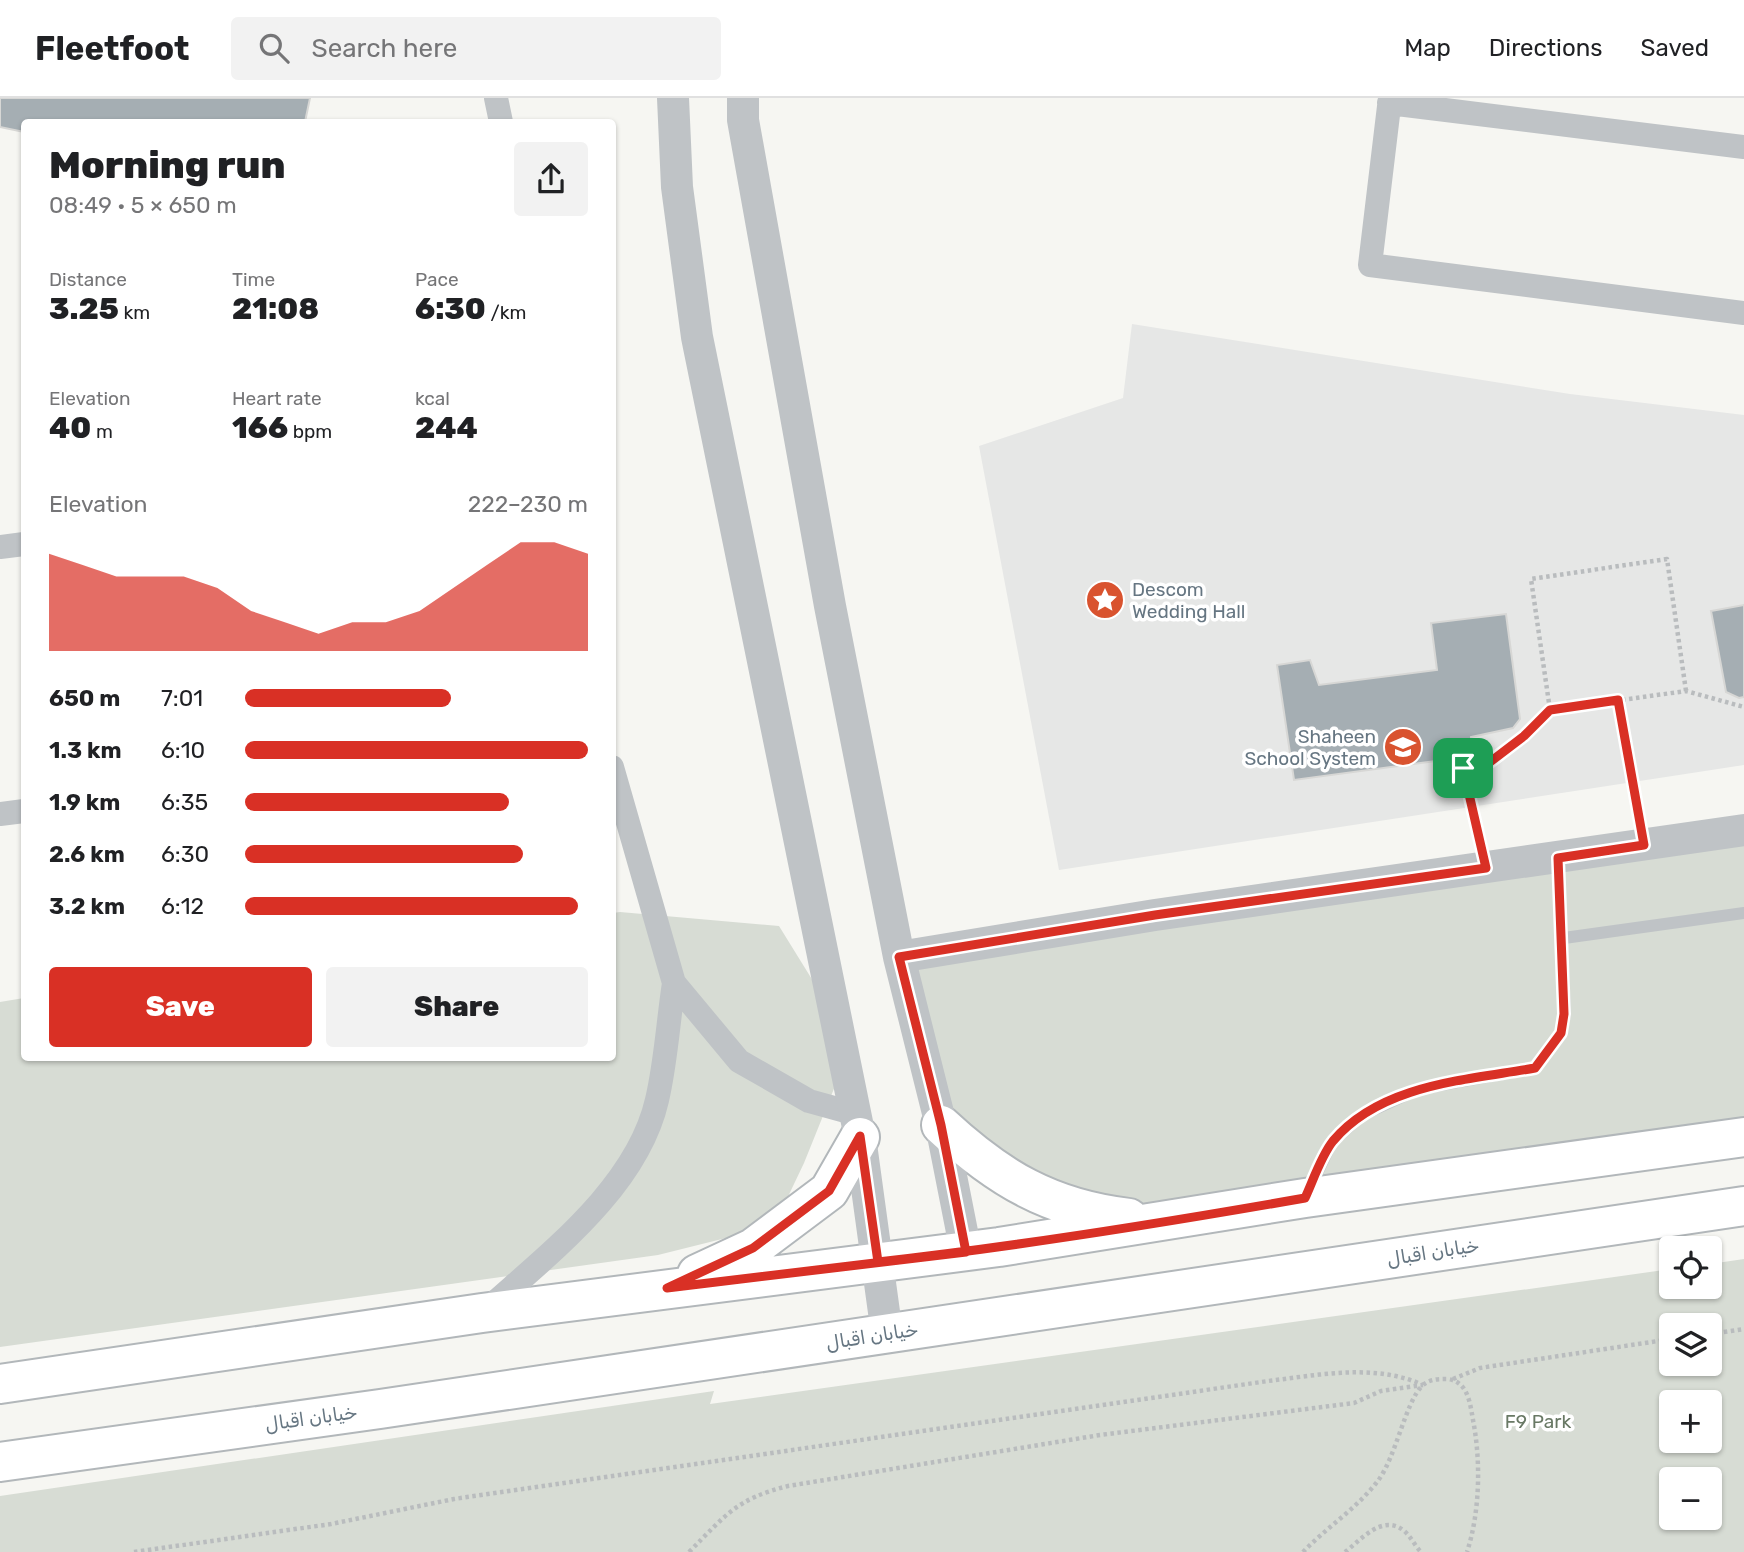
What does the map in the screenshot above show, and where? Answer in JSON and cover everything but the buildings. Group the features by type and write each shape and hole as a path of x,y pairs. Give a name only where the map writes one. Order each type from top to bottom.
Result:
{"main road":[{"path":"667,1288 753,1248 829,1191 858,1125"},
{"path":"941,1125 1020,1185 1050,1201 1100,1215 1167,1222"},
{"path":"0,1384 482,1313 966,1252 1305,1198 1744,1138"},
{"name":"خیابان اقبال","path":"0,1462 887,1334 1744,1206"}],"street":[{"path":"496,98 500,119"},
{"path":"673,98 677,187 697,337 858,1125 887,1334"},
{"path":"743,98 743,120 830,606 899,957 941,1125 966,1252"},
{"path":"1744,147 1389,100 1370,265 1744,313"},
{"path":"0,547 21,544"},
{"path":"616,781 674,983 739,1061 858,1125"},
{"path":"0,814 21,811"},
{"path":"899,957 1155,915 1744,830"},
{"path":"482,1313 572,1232 632,1163 657,1102 674,983"}],"lane":[{"path":"1305,1198 1332,1142 1362,1115 1419,1089 1535,1068 1561,1033 1564,1014 1558,858"},
{"path":"1563,938 1744,913"}],"path":[{"path":"1550,710 1531,579 1667,559 1686,691"},
{"path":"1486,868 1463,768 1490,762 1524,736 1550,710 1686,691 1744,707"},
{"path":"1618,700 1644,845"},
{"path":"1722,1332 1744,1329"},
{"path":"1452,1380 1480,1367 1659,1341"},
{"path":"134,1552 331,1524 467,1497 1268,1381 1347,1371 1403,1376 1423,1385"},
{"path":"689,1552 737,1506 754,1495 788,1486 1100,1435 1354,1403 1381,1391 1423,1385 1435,1379 1452,1380 1464,1387 1475,1432 1477,1483 1467,1552"},
{"path":"1303,1552 1378,1482 1423,1385"},
{"path":"1345,1552 1372,1530 1388,1525 1403,1530 1421,1552"}],"shaded area":[{"path":"1132,324 1570,394 1744,415 1744,765 1059,870 979,446 1123,398"}],"green space":[{"path":"1744,833 1744,1137 1167,1222 1050,1201 956,1139 899,957"},
{"path":"616,913 779,926 852,1044 804,1163 774,1226 658,1255 0,1347 0,1002 21,998 21,1061 616,1061"},
{"name":"F9 Park","path":"1744,1259 1744,1552 0,1552 0,1496 714,1391 710,1404 1659,1271 1659,1299 1722,1299 1722,1262"}],"place":[{"name":"Descom Wedding Hall","path":"1105,600"},
{"name":"Shaheen School System","path":"1403,747"}],"route":[{"path":"1463,768 1486,868 1155,915 899,957 941,1125 966,1252 667,1288 753,1248 829,1191 860,1136 878,1262 966,1252 1083,1235 1305,1198 1332,1142 1362,1115 1419,1089 1535,1068 1552,1049 1561,1033 1564,1014 1558,858 1644,845 1618,700 1550,710 1524,736 1490,762 1463,768"}]}
